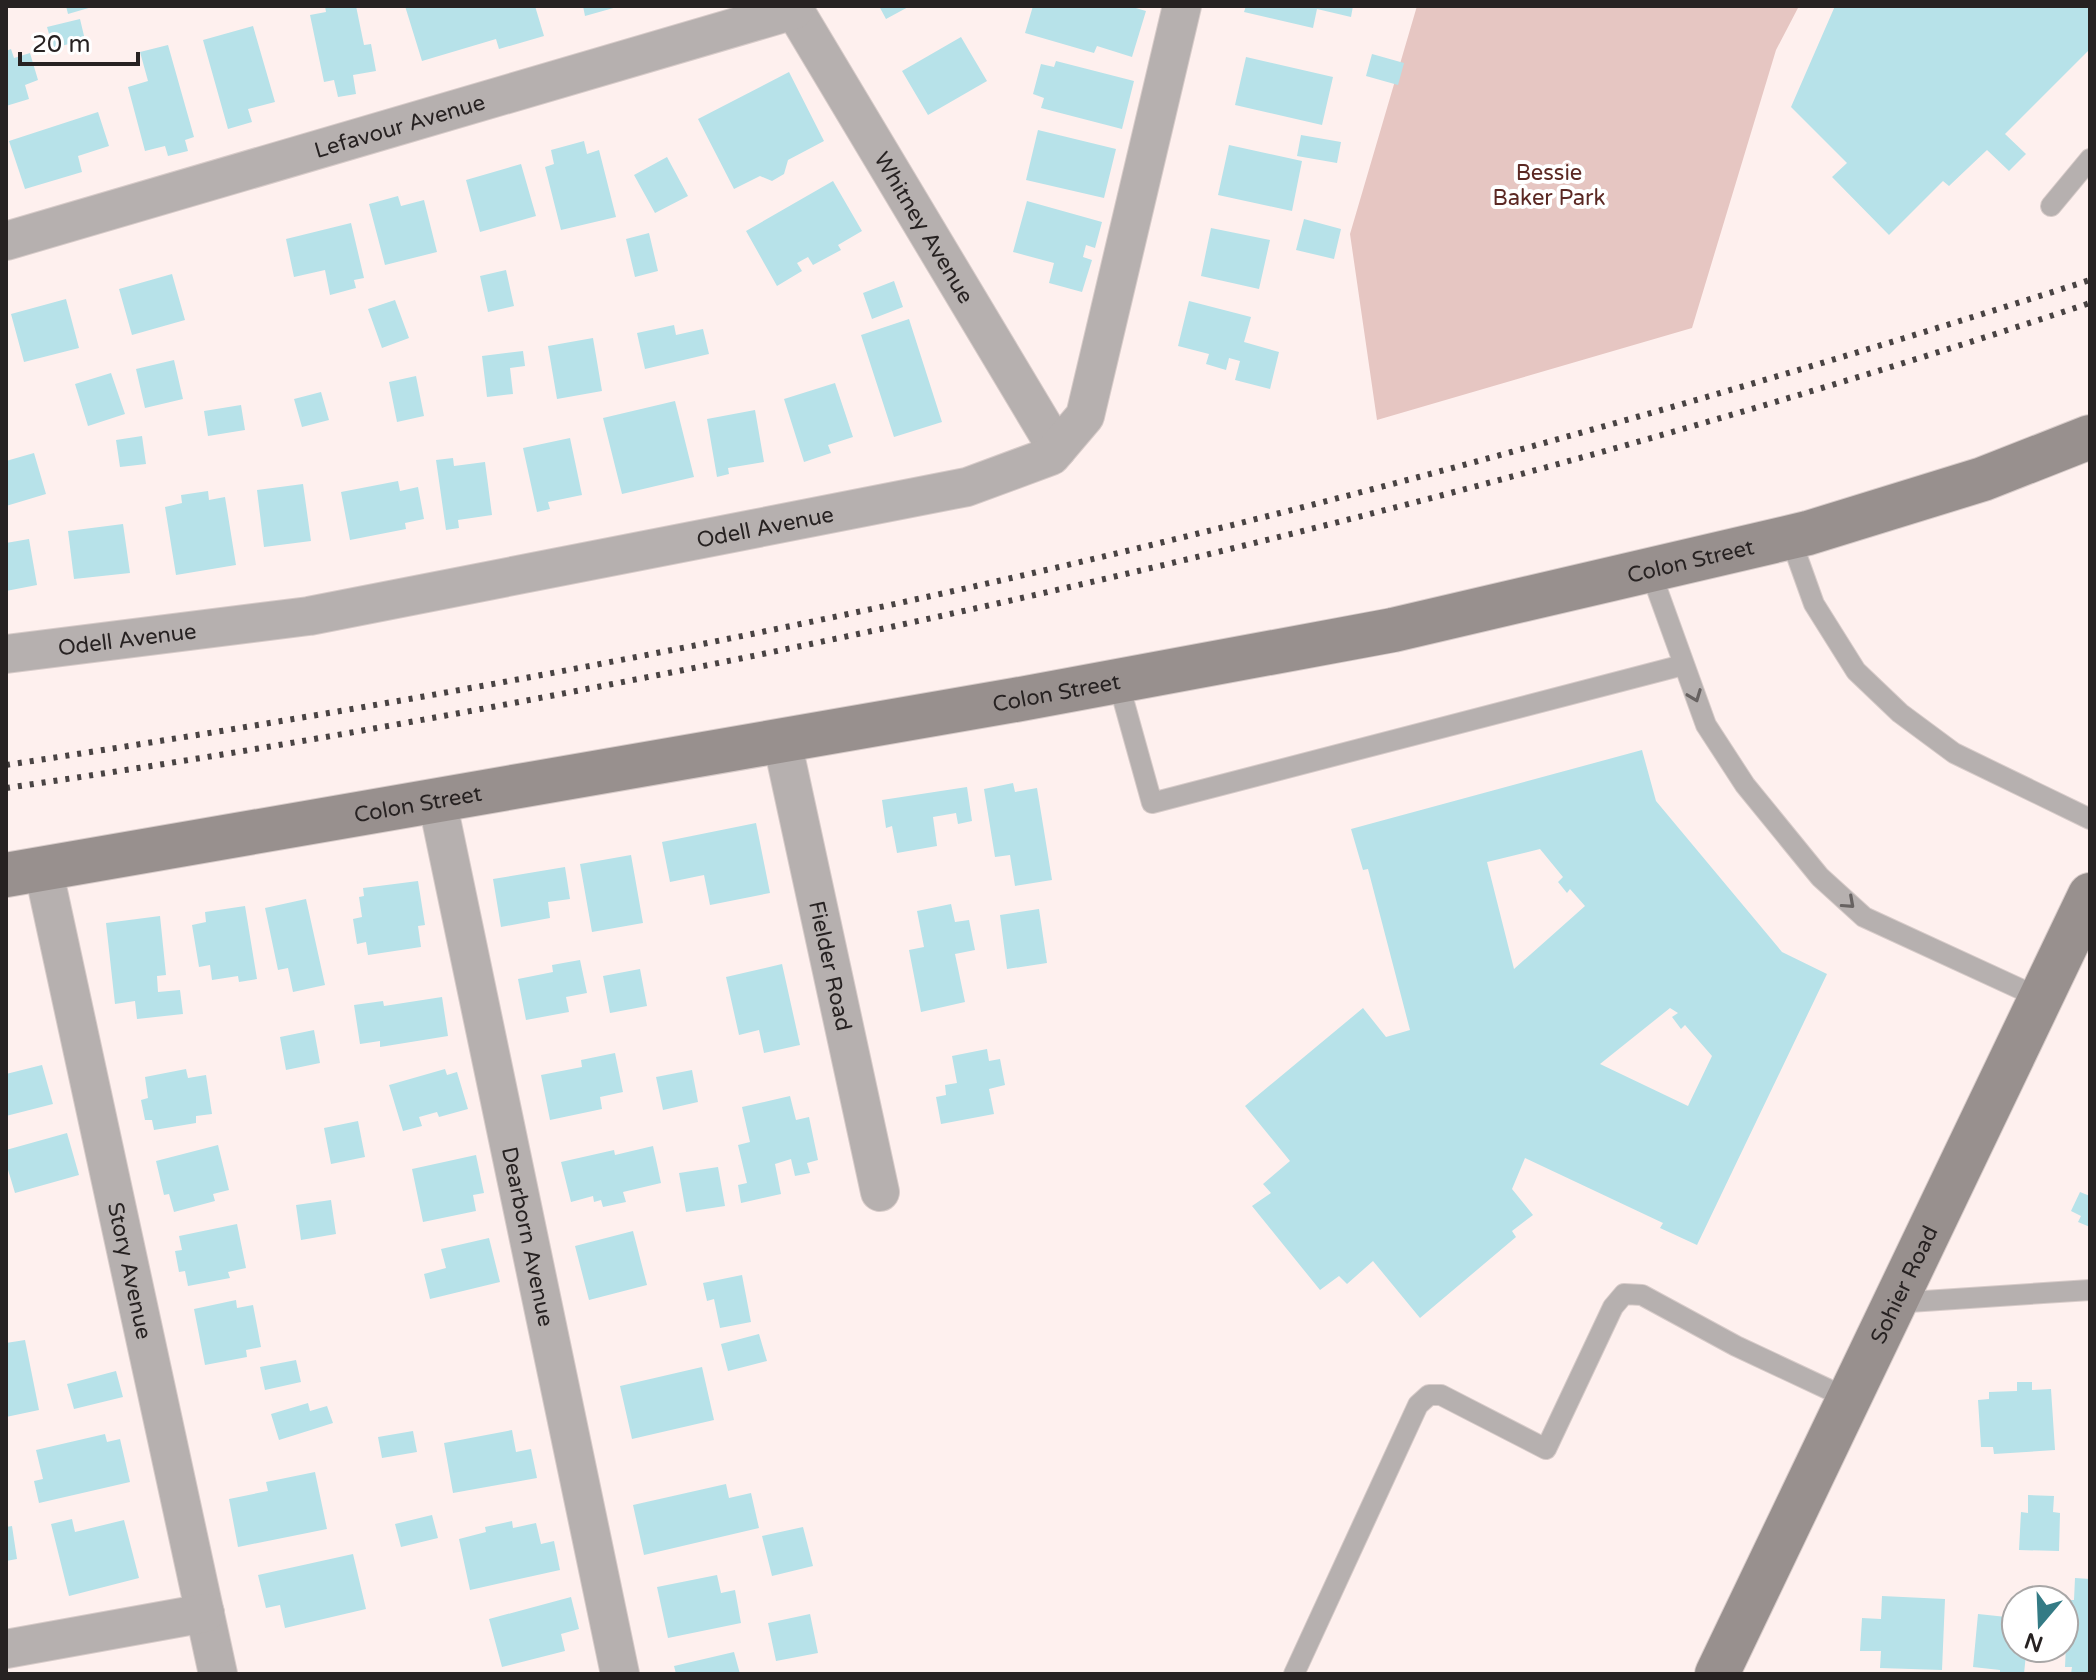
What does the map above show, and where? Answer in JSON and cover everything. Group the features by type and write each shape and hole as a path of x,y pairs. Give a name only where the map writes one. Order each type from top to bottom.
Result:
{"main road":[{"name":"Colon Street","path":"25,872 782,741 1393,630 1790,537 1983,479 2090,437"},
{"name":"Sohier Road","path":"1717,1674 2040,998 2086,911"}],"street":[{"name":"Odell Avenue","path":"6,654 309,616 967,487 1051,456 1085,416 1182,6"},
{"name":"Whitney Avenue","path":"793,8 1057,449"},
{"name":"Lefavour Avenue","path":"6,241 793,8"},
{"name":"Fielder Road","path":"782,741 880,1192"},
{"name":"Dearborn Avenue","path":"437,800 620,1674"},
{"name":"Story Avenue","path":"25,872 218,1674"},
{"path":"6,1649 205,1613"}],"lane":[{"path":"2051,206 2090,159"},
{"path":"1790,537 1814,604 1856,671 1900,713 1954,753 2090,819"},
{"path":"1650,570 1706,725 1745,785 1820,877 1864,917 2040,998"},
{"path":"1118,681 1152,803 1683,665"},
{"path":"1894,1303 2090,1290"},
{"path":"1294,1674 1418,1405 1429,1395 1441,1395 1546,1449 1613,1307 1624,1294 1642,1295 1736,1346 1849,1399"}],"green space":[{"name":"Bessie Baker Park","path":"1417,6 1799,6 1776,50 1692,328 1377,420 1350,234"}],"building":[{"path":"66,6 92,6 92,7 68,14"},
{"path":"325,6 356,6 364,45 371,44 376,71 353,75 356,94 338,97 334,80 324,82 310,15 326,12"},
{"path":"405,6 535,6 544,36 499,49 496,39 422,61"},
{"path":"583,6 617,6 617,7 585,16"},
{"path":"879,6 910,6 886,19"},
{"path":"1033,6 1129,6 1146,11 1132,57 1097,46 1094,53 1025,33"},
{"path":"1246,6 1353,6 1351,17 1317,9 1313,28 1244,12"},
{"path":"1835,6 2090,6 2090,49 2005,134 2026,154 2009,171 1987,150 1949,186 1943,181 1889,235 1832,177 1847,163 1791,107"},
{"path":"80,19 85,40 53,48 47,27"},
{"path":"253,26 275,102 248,109 252,122 228,129 203,40"},
{"path":"961,37 987,81 928,115 902,71"},
{"path":"168,45 194,137 185,140 188,151 168,156 165,146 145,151 128,87 148,81 140,52"},
{"path":"11,49 14,58 30,53 38,80 25,85 29,99 6,106 6,51"},
{"path":"1372,54 1404,63 1398,85 1366,76"},
{"path":"1246,57 1333,77 1322,125 1235,105"},
{"path":"1056,61 1134,81 1122,129 1041,108 1044,98 1033,94 1041,64 1054,67"},
{"path":"789,72 824,141 788,160 784,174 772,181 760,176 734,189 698,119"},
{"path":"98,112 109,146 78,156 82,172 25,189 9,141"},
{"path":"1038,130 1116,149 1104,198 1026,180"},
{"path":"1301,135 1341,142 1337,163 1297,156"},
{"path":"584,141 587,154 599,150 616,217 561,230 545,167 554,164 551,150"},
{"path":"1229,145 1302,161 1292,211 1218,195"},
{"path":"667,157 688,196 655,213 634,175"},
{"path":"521,164 536,216 480,232 466,180"},
{"path":"833,181 862,231 838,245 841,250 813,265 808,257 797,263 802,271 777,286 746,231"},
{"path":"398,196 401,206 424,200 437,252 385,265 369,204"},
{"path":"1027,201 1102,222 1095,248 1086,245 1083,257 1092,260 1082,292 1049,283 1054,263 1013,252"},
{"path":"1304,219 1341,229 1334,259 1296,250"},
{"path":"351,223 364,278 354,280 356,288 330,295 325,270 294,277 286,239"},
{"path":"1211,228 1270,240 1259,289 1201,276"},
{"path":"649,233 658,271 635,277 626,239"},
{"path":"506,270 514,306 488,312 480,276"},
{"path":"172,274 185,320 132,335 119,289"},
{"path":"894,281 903,307 872,319 863,293"},
{"path":"66,299 79,348 24,362 11,314"},
{"path":"395,300 409,338 382,348 368,309"},
{"path":"1189,301 1251,317 1244,342 1279,352 1270,389 1235,380 1240,361 1229,358 1226,370 1206,364 1209,354 1178,346"},
{"path":"909,319 942,422 894,437 861,335"},
{"path":"674,325 676,335 703,329 709,354 645,369 637,333"},
{"path":"593,338 602,391 557,399 548,346"},
{"path":"523,351 525,366 510,368 513,394 487,397 482,356"},
{"path":"174,360 183,399 145,408 136,369"},
{"path":"111,373 125,414 88,426 75,384"},
{"path":"416,376 424,416 397,422 389,382"},
{"path":"835,383 853,437 828,445 831,453 804,462 784,399"},
{"path":"321,392 329,420 302,427 294,399"},
{"path":"675,401 694,477 622,494 603,418"},
{"path":"241,405 245,430 208,436 204,411"},
{"path":"755,410 764,462 728,468 729,474 717,477 707,419"},
{"path":"142,436 146,464 120,467 116,440"},
{"path":"570,438 582,495 548,502 550,509 537,512 523,448"},
{"path":"34,453 46,494 6,506 6,461"},
{"path":"453,458 454,466 485,462 492,515 458,520 459,528 446,530 436,460"},
{"path":"398,481 400,491 418,487 424,519 405,523 406,529 350,540 341,492"},
{"path":"303,484 311,541 264,547 257,490"},
{"path":"208,491 209,500 225,497 236,565 176,575 165,507 182,503 181,495"},
{"path":"123,524 130,573 74,579 68,531"},
{"path":"29,539 37,585 6,591 6,543"},
{"path":"1642,750 1656,801 1782,952 1827,974 1697,1245 1660,1228 1663,1223 1525,1158 1512,1189 1533,1215 1512,1231 1516,1237 1420,1318 1373,1261 1347,1284 1339,1276 1320,1290 1252,1206 1271,1193 1263,1184 1290,1161 1245,1106 1363,1008 1386,1037 1410,1030 1368,869 1363,870 1351,829","holes":["1540,849 1563,877 1558,882 1567,893 1570,889 1585,906 1514,969 1487,862","1670,1008 1678,1013 1672,1017 1681,1029 1685,1025 1712,1056 1688,1106 1600,1064"]},
{"path":"1013,783 1015,792 1037,788 1052,880 1015,886 1010,855 995,857 984,789"},
{"path":"967,787 972,821 958,824 956,813 933,817 937,846 897,853 892,826 886,828 882,800"},
{"path":"756,823 770,893 710,905 704,875 670,882 662,842"},
{"path":"631,855 643,923 592,932 580,864"},
{"path":"565,867 570,899 548,902 550,918 501,927 493,879"},
{"path":"418,881 425,925 418,926 421,947 368,955 366,942 357,944 353,919 362,917 359,897 364,896 363,888"},
{"path":"306,899 325,985 293,992 288,968 278,970 265,908"},
{"path":"951,904 955,922 969,920 975,950 955,954 965,1002 921,1012 909,950 924,947 917,911"},
{"path":"245,906 257,979 239,982 238,976 212,980 210,965 199,967 192,925 206,922 205,912"},
{"path":"1039,909 1047,963 1007,969 1000,915"},
{"path":"160,916 166,975 157,976 158,992 180,990 183,1014 137,1019 135,1001 115,1004 106,923"},
{"path":"580,960 587,993 566,997 569,1012 526,1020 518,979 553,972 552,965"},
{"path":"782,964 800,1045 764,1053 759,1030 739,1035 726,977"},
{"path":"640,969 647,1006 610,1013 603,976"},
{"path":"442,997 448,1036 380,1047 380,1041 360,1044 354,1005 383,1001 384,1006"},
{"path":"314,1030 320,1063 286,1070 280,1037"},
{"path":"987,1049 989,1061 1000,1059 1005,1085 989,1089 994,1114 941,1124 936,1097 946,1095 945,1085 957,1083 952,1056"},
{"path":"615,1053 623,1092 600,1097 602,1109 550,1120 541,1075 582,1067 581,1060"},
{"path":"42,1065 53,1104 6,1116 6,1074"},
{"path":"186,1069 188,1078 206,1075 212,1114 196,1116 196,1123 154,1130 152,1120 145,1120 141,1100 148,1098 145,1077"},
{"path":"445,1069 447,1075 457,1072 468,1109 439,1117 437,1112 419,1117 422,1126 403,1131 389,1085"},
{"path":"692,1070 698,1102 663,1110 656,1077"},
{"path":"790,1096 796,1120 809,1117 818,1160 807,1163 810,1173 795,1176 791,1159 775,1164 781,1194 741,1203 738,1185 747,1183 738,1145 750,1142 742,1107"},
{"path":"358,1121 365,1157 331,1164 324,1128"},
{"path":"67,1133 79,1175 15,1193 6,1163 6,1150"},
{"path":"218,1145 229,1190 213,1194 215,1201 174,1212 169,1194 164,1195 156,1161"},
{"path":"653,1146 661,1183 623,1192 626,1202 603,1207 601,1200 594,1202 593,1196 571,1202 561,1162 614,1150 615,1155"},
{"path":"476,1155 484,1193 473,1195 476,1211 423,1222 412,1169"},
{"path":"718,1167 725,1206 686,1212 679,1173"},
{"path":"2080,1192 2090,1196 2090,1227 2078,1222 2081,1216 2071,1211"},
{"path":"331,1200 336,1234 301,1240 296,1205"},
{"path":"237,1224 246,1268 228,1272 230,1278 188,1286 185,1271 179,1272 175,1251 182,1250 179,1236"},
{"path":"633,1231 647,1285 589,1300 575,1246"},
{"path":"489,1238 500,1282 430,1299 424,1274 446,1268 441,1249"},
{"path":"742,1275 751,1322 720,1328 714,1299 707,1301 703,1283"},
{"path":"236,1300 237,1308 253,1305 261,1347 246,1350 247,1357 205,1365 194,1309"},
{"path":"759,1334 767,1361 728,1371 721,1344"},
{"path":"25,1340 39,1410 6,1417 6,1343"},
{"path":"296,1360 301,1382 265,1390 260,1367"},
{"path":"702,1367 714,1420 632,1439 620,1386"},
{"path":"116,1371 123,1397 74,1409 67,1384"},
{"path":"2017,1382 2032,1382 2032,1390 2051,1389 2055,1450 1994,1454 1993,1447 1981,1447 1978,1400 1989,1399 1989,1392 2017,1391"},
{"path":"308,1403 310,1411 327,1406 333,1423 279,1440 271,1414"},
{"path":"512,1430 516,1452 531,1449 537,1478 453,1493 444,1443"},
{"path":"413,1431 417,1452 382,1458 378,1437"},
{"path":"105,1434 107,1442 120,1439 130,1482 39,1503 34,1481 43,1479 36,1450"},
{"path":"315,1472 327,1529 238,1547 229,1499 268,1491 266,1482"},
{"path":"726,1484 729,1498 751,1493 759,1528 644,1555 633,1505"},
{"path":"2028,1495 2054,1496 2053,1512 2060,1513 2059,1551 2019,1550 2021,1512 2028,1513"},
{"path":"432,1515 438,1538 401,1547 395,1524"},
{"path":"72,1519 75,1532 124,1520 139,1578 69,1596 51,1524"},
{"path":"512,1521 513,1528 536,1523 541,1544 554,1541 560,1570 470,1590 459,1539 486,1532 485,1527"},
{"path":"12,1526 17,1559 6,1561 6,1527"},
{"path":"803,1527 813,1566 772,1576 762,1536"},
{"path":"353,1554 366,1609 285,1628 280,1605 266,1608 258,1575"},
{"path":"717,1575 721,1593 735,1590 741,1623 668,1638 657,1587"},
{"path":"2075,1578 2090,1579 2090,1674 2071,1674 2072,1667 2065,1667 2065,1664 2080,1664 2080,1584 2075,1584"},
{"path":"1882,1596 1945,1599 1942,1670 1880,1668 1881,1651 1860,1651 1862,1618 1881,1619"},
{"path":"571,1597 579,1629 561,1634 565,1651 502,1667 489,1619"},
{"path":"810,1614 818,1653 776,1661 768,1623"},
{"path":"1978,1614 2000,1616 2000,1664 2025,1664 2024,1674 2000,1674 2000,1670 1973,1667"},
{"path":"734,1652 740,1674 676,1674 674,1666"}],"railway":[{"path":"6,765 306,717 606,663 1052,569 1312,505 1536,445 1869,349 2090,280"},
{"path":"6,788 285,744 563,694 1087,583 1256,543 1592,455 1759,407 2090,303"}]}
